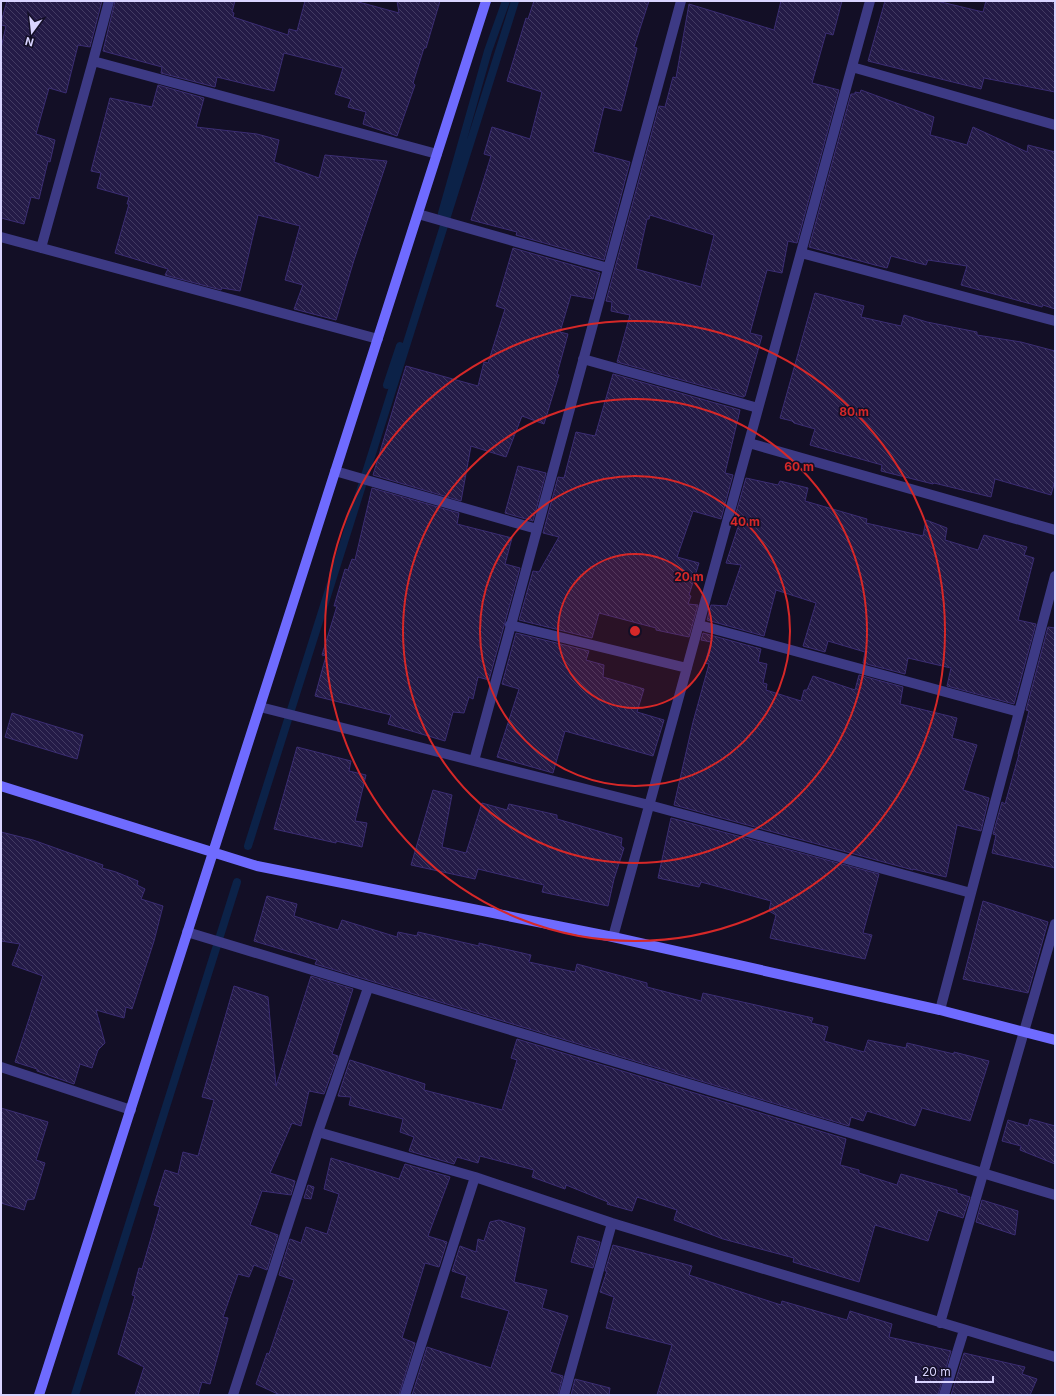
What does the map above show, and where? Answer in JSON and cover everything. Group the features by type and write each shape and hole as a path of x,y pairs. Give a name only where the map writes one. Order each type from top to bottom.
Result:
{"street":[{"path":"41,248 109,1"},
{"path":"39,1395 486,1"},
{"path":"474,761 681,1"},
{"path":"613,937 870,1"},
{"path":"93,61 438,154"},
{"path":"852,67 1055,125"},
{"path":"418,214 608,268"},
{"path":"1,238 378,339"},
{"path":"801,253 1055,321"},
{"path":"583,359 758,408"},
{"path":"749,443 1055,530"},
{"path":"336,471 537,529"},
{"path":"940,1010 1019,712 1052,598 1055,576"},
{"path":"510,625 687,668"},
{"path":"699,625 1019,712"},
{"path":"260,706 649,806 971,893"},
{"path":"1,786 257,866 613,937 940,1010 1055,1040"},
{"path":"940,1323 1055,924"},
{"path":"187,932 1055,1195"},
{"path":"233,1395 318,1132 368,988"},
{"path":"1,1067 131,1110"},
{"path":"318,1132 475,1177 612,1223 1055,1357"},
{"path":"405,1395 475,1177"},
{"path":"564,1395 612,1223"},
{"path":"944,1395 964,1330"}],"building":[{"path":"7,1 102,1 90,47 78,45 66,93 49,88 36,134 55,140 50,162 48,161 39,199 31,197 24,224 1,218 1,48 6,26 1,25 1,22"},
{"path":"115,1 235,1 232,12 234,13 233,17 288,35 289,29 297,31 305,1 355,1 399,13 397,1 440,1 426,48 424,48 413,83 415,85 397,136 363,124 366,112 348,107 351,99 335,94 343,68 284,53 274,91 217,77 215,87 161,73 162,67 103,51"},
{"path":"534,1 649,1 634,47 637,48 621,111 604,107 593,152 630,162 604,260 516,235 517,232 471,220 491,156 484,154 492,127 530,139 542,92 507,81 526,18 528,19"},
{"path":"781,1 842,1 833,35 826,33 812,83 839,90 797,243 788,241 782,273 767,270 750,333 762,336 745,396 743,397 617,362 630,315 611,311 612,302 606,301 659,106 665,107 673,77 676,78 689,4 774,30","holes":["650,215 714,235 701,287 636,269 647,219 649,219"]},
{"path":"885,1 937,1 983,12 986,1 1055,1 1055,92 984,78 981,89 868,61"},
{"path":"158,85 204,98 196,127 257,134 279,140 274,162 319,178 325,155 387,161 336,320 294,309 303,285 285,280 300,226 258,215 240,291 222,288 221,290 165,275 168,269 115,253 129,204 127,204 129,197 97,188 101,173 91,171 110,98 152,107"},
{"path":"861,90 934,117 930,135 967,145 973,127 1027,152 1028,145 1055,152 1055,309 1043,305 1042,307 961,285 967,266 928,260 926,265 891,256 887,268 809,247 851,94 855,94 855,92 860,93"},
{"path":"513,248 600,273 593,299 571,295 560,332 568,334 557,374 559,375 544,424 522,416 506,457 471,446 461,501 373,475 406,366 478,386 484,362 488,363 505,309 496,306"},
{"path":"815,293 864,306 861,317 901,326 904,315 927,322 977,332 977,335 1021,342 1055,351 1055,480 1051,495 995,479 991,497 881,471 882,465 810,445 815,429 780,418"},
{"path":"613,374 740,410 725,473 733,475 721,519 693,511 677,557 699,563 689,595 691,596 688,604 698,605 689,637 656,630 656,628 599,613 592,638 519,620 533,571 539,572 559,537 543,533 558,477 564,478 576,432 595,436"},
{"path":"518,466 546,473 533,521 505,513"},
{"path":"746,478 778,485 780,481 808,488 805,501 867,519 866,523 923,536 926,520 947,528 945,540 978,550 984,535 1027,547 1024,555 1034,558 1018,620 1036,624 1014,704 947,686 951,668 908,658 905,674 863,663 865,652 828,641 825,652 803,646 816,603 776,590 764,636 707,620 711,605 727,606 741,565 726,563 739,524 733,523"},
{"path":"372,488 459,513 457,524 512,538 505,564 520,568 489,680 478,677 473,699 469,697 464,713 453,712 445,741 388,724 391,715 315,696 326,656 322,655 337,606 334,606 345,569 348,570 352,559 355,560"},
{"path":"1048,627 1055,628 1055,868 992,853 996,835 993,834 1002,802 1005,804 1019,754 1029,711 1026,710"},
{"path":"516,633 589,651 586,660 604,665 603,677 644,689 637,712 664,720 653,756 565,731 553,773 497,757 519,689 502,684"},
{"path":"703,633 761,649 758,662 767,664 763,683 767,684 766,690 801,701 804,690 807,690 813,676 855,690 859,675 903,687 900,704 957,718 952,738 977,745 963,790 989,798 981,831 957,825 946,877 913,870 674,805 693,722 709,664 705,663 711,642 701,640"},
{"path":"12,713 83,735 77,759 5,737"},
{"path":"297,747 351,761 349,771 366,775 355,821 367,823 362,847 336,841 336,843 274,829"},
{"path":"433,790 452,795 442,847 466,853 482,803 507,810 509,804 557,815 557,819 622,838 621,846 624,848 614,879 608,906 542,892 544,885 478,869 475,879 411,865"},
{"path":"671,818 879,874 863,933 872,935 865,959 770,938 776,915 769,911 771,901 701,882 699,887 658,878"},
{"path":"1,832 33,840 103,865 102,868 138,881 137,885 145,889 141,899 163,906 154,941 132,1009 126,1007 124,1018 96,1010 105,1043 98,1050 92,1068 80,1064 74,1084 15,1062 43,976 12,965 20,944 1,941"},
{"path":"267,896 297,904 294,916 338,930 342,920 397,937 398,932 417,936 418,932 479,946 479,943 531,955 529,962 575,972 577,964 647,983 647,987 701,1001 703,993 813,1018 811,1023 828,1027 824,1041 864,1052 868,1040 906,1048 907,1043 954,1054 954,1052 989,1061 970,1121 922,1108 915,1126 867,1111 863,1121 851,1117 849,1126 315,964 317,960 254,941"},
{"path":"983,901 1048,922 1028,993 963,979"},
{"path":"311,976 353,989 332,1054 338,1056 324,1094 309,1091 301,1126 292,1123 270,1173 295,1181 291,1195 262,1191 250,1225 278,1235 267,1270 254,1265 249,1277 238,1274 223,1317 228,1318 210,1384 202,1382 198,1395 135,1395 144,1367 118,1354 135,1296 132,1295 139,1268 142,1269 160,1207 154,1205 165,1170 178,1174 183,1152 198,1156 214,1100 202,1097 234,986 268,997 276,1086"},
{"path":"517,1039 846,1139 840,1165 859,1170 859,1173 897,1185 901,1174 957,1190 957,1193 970,1197 963,1218 938,1210 928,1241 875,1225 859,1282 793,1262 794,1258 723,1239 674,1220 677,1210 637,1197 632,1211 607,1204 608,1202 566,1185 565,1189 532,1177 534,1170 480,1156 478,1163 457,1157 454,1164 409,1151 414,1137 400,1132 403,1119 349,1105 351,1097 338,1096 350,1060 425,1084 424,1090 502,1110 517,1060 511,1058"},
{"path":"1,1108 48,1122 36,1160 45,1163 34,1199 27,1200 24,1210 1,1203"},
{"path":"1030,1119 1055,1126 1055,1164 1020,1150 1021,1146 1002,1141 1008,1120 1028,1126"},
{"path":"331,1158 399,1179 405,1164 450,1177 428,1236 447,1242 439,1267 425,1263 402,1338 415,1343 399,1395 280,1395 256,1384 267,1353 269,1354 294,1280 279,1275 290,1239 301,1243 306,1227 327,1234 339,1194 324,1189"},
{"path":"308,1185 314,1187 311,1199 304,1198"},
{"path":"982,1200 1018,1211 1015,1235 976,1222"},
{"path":"499,1220 525,1228 514,1282 547,1290 542,1308 568,1316 550,1372 563,1376 558,1395 412,1395 427,1347 491,1368 509,1311 461,1297 467,1276 452,1271 460,1246 476,1252 478,1239 484,1241 490,1222"},
{"path":"578,1236 600,1242 593,1268 571,1262"},
{"path":"613,1245 692,1266 689,1275 781,1305 782,1301 847,1320 850,1311 892,1324 889,1337 951,1351 938,1395 657,1395 672,1345 606,1328 614,1297 600,1292"},
{"path":"964,1353 1025,1367 1022,1374 1037,1379 1030,1395 951,1395"},
{"path":"575,1379 610,1388 609,1395 571,1395"}],"waterway":[{"path":"442,213 488,51 506,1"},
{"path":"248,846 515,1"},
{"path":"387,385 400,346"},
{"path":"75,1395 237,882"}]}
